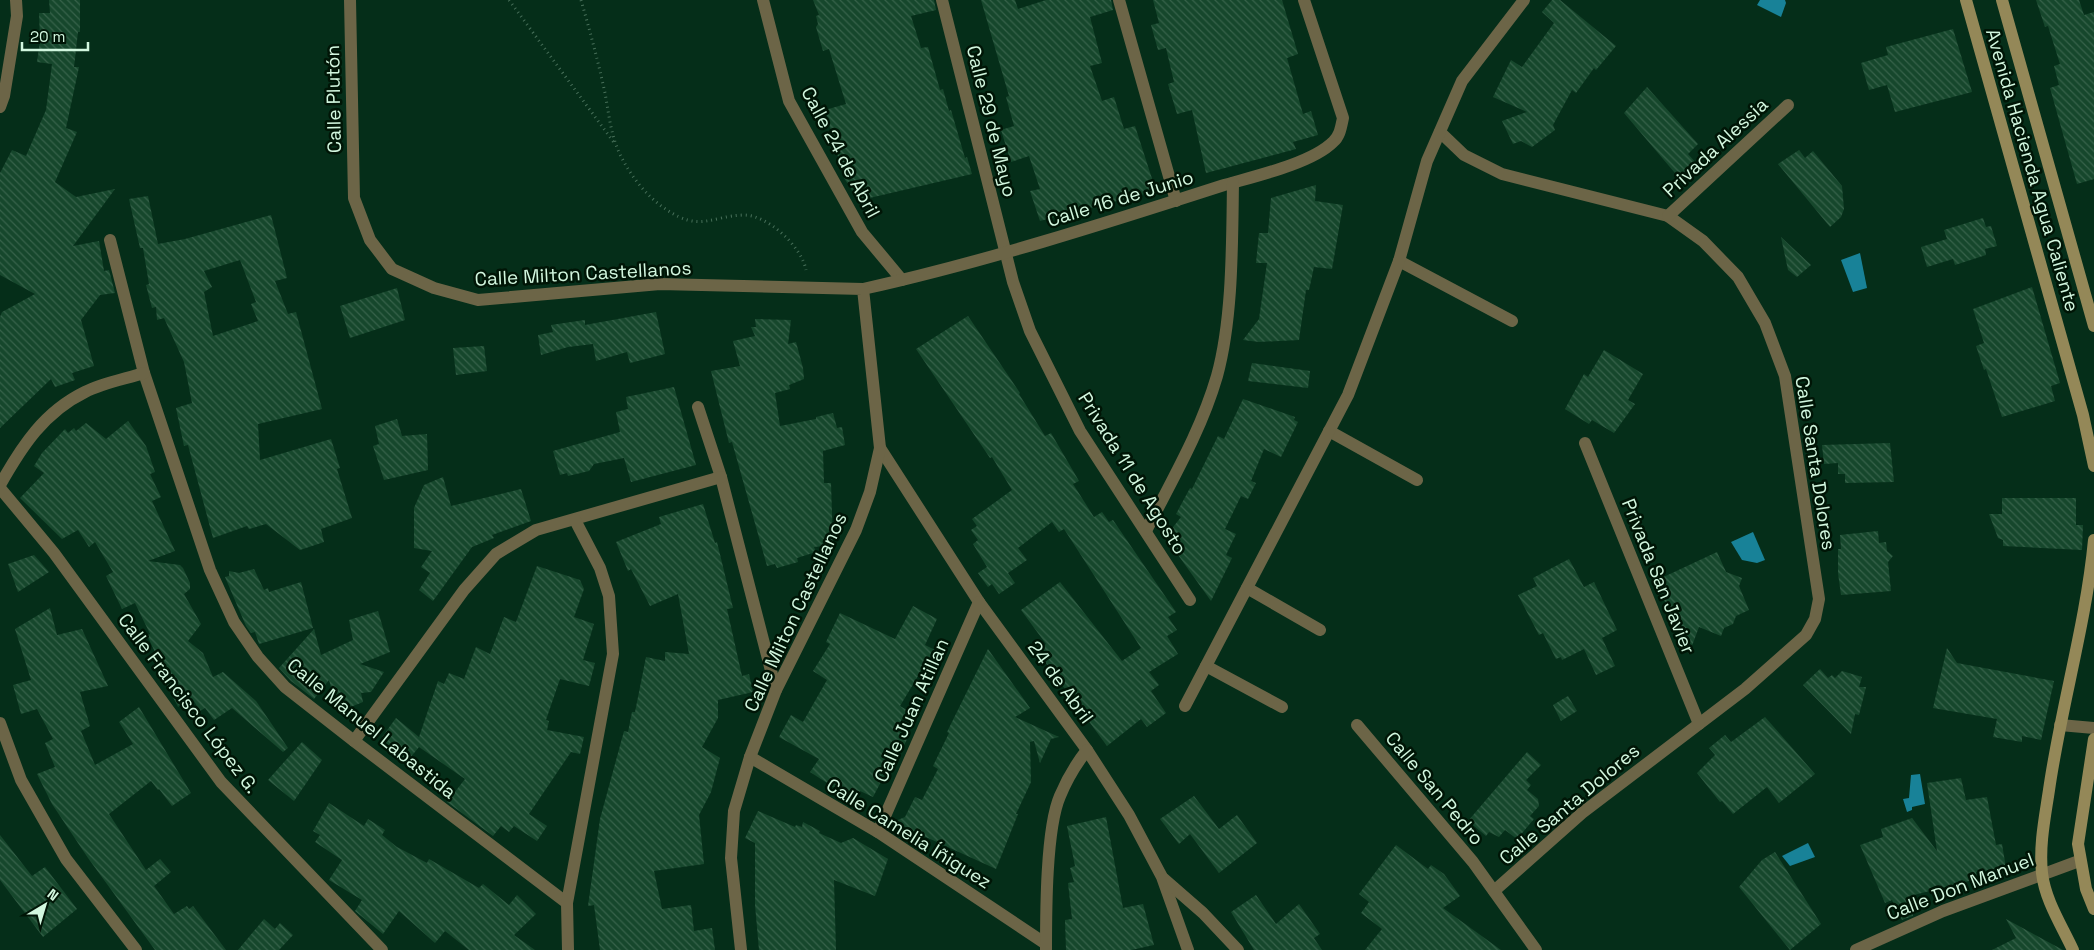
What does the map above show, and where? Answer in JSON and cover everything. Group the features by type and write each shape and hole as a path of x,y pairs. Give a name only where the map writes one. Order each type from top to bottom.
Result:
{"main road":[{"name":"Avenida Hacienda Agua Caliente","path":"1966,0 2083,415 2094,466"},
{"name":"Avenida Hacienda Agua Caliente","path":"2002,0 2094,326"},
{"path":"2073,950 2047,894 2042,874 2041,848 2060,725 2091,571 2094,540"},
{"path":"2094,739 2078,844 2079,860 2086,889 2094,909"}],"street":[{"path":"0,107 4,96 17,16 16,0"},
{"name":"Calle Plutón","path":"350,0 354,198"},
{"name":"Calle 24 de Abril","path":"762,0 789,100 862,232 902,280"},
{"name":"Calle 29 de Mayo","path":"942,0 1006,252"},
{"path":"1119,0 1176,201"},
{"name":"Calle 16 de Junio","path":"902,280 1006,252 1233,183 1305,159 1333,143 1340,134 1343,118 1304,0"},
{"path":"1185,706 1348,394 1399,261 1427,161 1462,82 1524,0"},
{"name":"Privada Alessia","path":"1668,216 1788,105"},
{"name":"Calle Santa Dolores","path":"1440,132 1464,155 1502,174 1668,216 1704,241 1738,277 1768,332 1785,376 1819,599 1815,619 1806,635 1745,689 1582,812 1494,891"},
{"path":"1146,531 1198,431 1217,375 1225,322 1232,251 1233,183"},
{"name":"Calle Milton Castellanos","path":"354,198 370,240 392,269 434,288 478,300 660,284 863,289 902,280"},
{"name":"Calle Manuel Labastida","path":"110,240 144,373 210,570 234,622 258,657 286,687 354,742 567,903"},
{"name":"Privada 11 de Agosto","path":"1006,252 1013,282 1030,331 1080,431 1190,600"},
{"path":"1399,261 1512,321"},
{"name":"Calle Milton Castellanos","path":"741,950 731,858 734,811 750,757 776,690 856,530 870,492 880,448 863,289"},
{"path":"0,486 22,445 50,414 86,391 144,373"},
{"path":"698,407 721,477 776,690"},
{"path":"1329,432 1417,480"},
{"name":"Privada San Javier","path":"1585,443 1699,724"},
{"name":"24 de Abril","path":"880,448 979,602 1087,750 1129,815 1162,878 1188,950"},
{"path":"354,742 464,590 496,554 536,530 721,477"},
{"name":"Calle Francisco López G.","path":"0,486 54,553 220,782 382,950"},
{"path":"568,950 567,903 613,654 609,596 600,568 574,520"},
{"path":"1247,588 1320,630"},
{"name":"Calle Juan Atillan","path":"878,832 979,602"},
{"path":"1206,666 1282,706"},
{"path":"0,723 21,780 66,859 136,950"},
{"name":"Calle San Pedro","path":"1357,725 1473,862 1536,950"},
{"path":"2060,725 2094,728"},
{"path":"1046,947 1050,864 1059,798 1071,770 1087,750"},
{"name":"Calle Camelia Íñiguez","path":"750,757 878,832 1046,947"},
{"name":"Calle Don Manuel","path":"1856,950 1942,911 2079,860"},
{"path":"1162,878 1203,913 1238,950"}],"path":[{"path":"509,0 616,145 638,184 667,210 694,223 745,215 764,221 792,242 805,263 810,288"},
{"path":"581,0 594,42 616,145"}],"water":[{"path":"1760,0 1785,0 1786,3 1781,17 1757,5"},
{"path":"1860,253 1867,288 1853,292 1841,260"},
{"path":"1753,532 1765,560 1757,563 1742,560 1731,542"},
{"path":"1920,774 1925,804 1912,807 1912,810 1907,812 1903,799 1909,798 1911,775"},
{"path":"1808,843 1815,857 1790,866 1782,856"}],"building":[{"path":"49,0 80,0 80,32 78,32 74,67 79,67 66,128 77,132 55,182 76,197 115,189 73,246 99,241 104,271 109,270 115,293 100,295 81,320 94,366 72,373 75,380 55,387 51,379 0,428 0,317 2,312 35,294 0,275 0,173 12,150 26,156 46,110 52,64 37,62 40,41 39,13 50,13"},
{"path":"813,0 934,0 936,10 911,16 921,48 928,47 940,90 943,89 949,111 951,110 965,158 967,157 972,174 861,200 857,190 853,192 844,178 825,110 846,104 829,49 823,51 816,27 818,24 816,16 819,15"},
{"path":"981,0 1015,0 1018,9 1046,0 1111,0 1113,10 1090,17 1102,63 1090,66 1102,101 1114,97 1124,129 1135,126 1156,191 1040,221 1030,191 1040,189 1029,156 1011,162 1001,130 1014,126 1006,97 1009,96"},
{"path":"1153,0 1282,0 1298,54 1287,58 1303,114 1311,111 1318,135 1293,142 1296,149 1206,173 1192,110 1177,114 1168,84 1174,82 1166,48 1158,50 1151,25 1159,23"},
{"path":"1552,0 1560,0 1616,46 1596,70 1594,68 1576,93 1572,90 1553,125 1555,130 1532,147 1521,141 1513,144 1502,121 1527,112 1493,97 1511,60 1522,67 1554,23 1542,12"},
{"path":"2036,0 2079,0 2084,15 2094,12 2094,179 2077,184 2050,88 2059,85 2054,66 2060,64 2048,26 2045,27"},
{"path":"1953,29 1972,92 1895,112 1887,85 1869,90 1861,63 1888,55 1886,47"},
{"path":"1647,87 1698,144 1688,154 1697,164 1680,179 1624,113"},
{"path":"1799,150 1805,158 1813,151 1842,186 1844,209 1841,217 1830,227 1778,164"},
{"path":"1316,185 1315,201 1343,205 1332,269 1314,267 1309,290 1306,290 1299,340 1259,342 1243,340 1259,319 1267,263 1256,263 1259,233 1268,233 1271,198"},
{"path":"148,196 158,244 185,239 271,215 287,278 275,281 288,314 296,312 322,409 258,424 260,460 331,439 340,468 337,469 352,518 321,529 324,542 300,550 266,524 249,529 247,526 213,538 188,445 184,446 176,408 192,403 184,362 164,318 157,320 156,307 152,308 146,285 149,284 143,248 140,248 129,199","holes":["240,260 256,302 251,304 258,321 213,336 204,292 212,287 204,271"]},
{"path":"1983,218 1986,227 1991,226 1997,246 1985,249 1986,255 1955,265 1953,259 1927,267 1921,247 1947,239 1944,230"},
{"path":"1781,237 1811,265 1797,277 1788,270"},
{"path":"2032,287 2060,383 2051,386 2055,401 2002,417 1976,346 1984,343 1973,309"},
{"path":"397,288 405,320 350,338 340,306"},
{"path":"656,312 665,354 630,363 627,352 596,361 593,344 568,347 541,355 538,335 553,332 551,325 585,320 585,325"},
{"path":"968,316 1020,393 1045,436 1051,433 1079,481 1073,484 1094,517 1102,512 1109,522 1113,520 1176,612 1168,617 1177,630 1167,636 1178,654 1149,672 1159,685 1151,691 1166,713 1147,727 1141,719 1107,746 1037,651 1046,644 1021,610 1060,582 1122,661 1141,648 1064,529 1059,532 1052,522 1018,548 1027,560 1008,573 1015,583 999,594 992,584 988,587 978,573 987,567 973,544 978,540 971,530 977,526 972,519 1012,490 992,457 990,458 916,349"},
{"path":"755,319 791,320 788,344 796,342 803,368 804,379 789,385 790,389 775,393 780,426 816,419 816,417 833,413 837,428 842,427 845,445 823,451 824,483 831,483 833,545 814,547 816,552 797,558 798,562 777,568 775,564 767,566 732,442 729,443 711,371 740,366 733,341 755,336 751,327 756,327"},
{"path":"484,346 487,371 456,375 453,348"},
{"path":"1604,350 1643,374 1628,400 1635,404 1614,433 1592,420 1589,424 1565,409 1584,374 1588,377"},
{"path":"1252,363 1310,371 1308,388 1248,381"},
{"path":"674,387 696,465 631,482 624,458 594,464 589,471 568,476 567,473 560,475 553,451 620,432 616,412 628,409 626,397"},
{"path":"1243,399 1295,417 1294,420 1298,422 1281,457 1264,449 1251,481 1256,483 1248,499 1241,496 1225,529 1236,534 1226,555 1232,558 1211,601 1173,548 1179,539 1170,531 1181,517 1176,514 1190,488 1192,489 1218,436 1224,439"},
{"path":"397,419 402,436 427,434 428,470 384,480 373,446 379,444 375,426"},
{"path":"128,421 146,446 155,472 150,474 161,497 152,501 175,551 148,561 180,565 183,568 190,583 190,589 184,594 201,624 188,641 203,653 213,677 223,672 256,701 288,748 283,752 232,708 214,720 205,708 200,711 192,698 178,707 158,667 161,665 147,635 150,634 135,603 122,609 106,576 113,572 95,542 89,547 78,530 62,539 20,498 44,473 34,466 42,453 65,429 68,433 74,428 76,431 86,423 106,439"},
{"path":"1890,443 1894,482 1845,483 1845,474 1838,474 1838,463 1824,464 1822,445"},
{"path":"443,477 451,506 521,489 531,521 492,535 494,538 472,547 433,601 419,590 430,573 421,567 432,551 414,548 414,508 424,485"},
{"path":"2002,498 2076,498 2076,525 2083,525 2082,550 2003,546 2003,540 1998,538 1989,514 2002,514"},
{"path":"703,504 715,543 717,542 733,608 727,609 742,676 749,674 753,692 718,700 718,718 702,747 720,758 711,792 699,815 704,864 654,871 662,909 691,905 694,931 712,928 715,950 600,950 594,905 588,906 600,819 624,731 628,732 632,712 635,712 646,657 665,661 665,652 689,654 678,594 650,606 631,569 628,571 616,542 661,524 659,517"},
{"path":"1878,531 1879,543 1886,542 1887,551 1893,556 1888,562 1891,591 1841,595 1838,573 1838,549 1841,549 1840,535"},
{"path":"1717,552 1726,572 1742,578 1739,586 1749,610 1736,616 1733,624 1724,628 1721,636 1699,627 1689,654 1655,581"},
{"path":"34,555 49,572 18,592 8,564"},
{"path":"1569,559 1584,587 1594,582 1617,630 1602,638 1615,666 1596,675 1584,649 1562,660 1561,657 1556,659 1543,633 1539,635 1518,595 1537,586 1533,578"},
{"path":"537,566 580,580 584,589 574,617 594,624 583,660 595,663 589,686 560,679 546,720 549,721 547,730 584,737 580,754 571,752 529,814 547,826 537,841 514,826 509,832 501,826 493,836 447,802 465,779 419,747 405,764 382,743 382,737 396,718 419,737 438,681 444,684 449,673 464,679 476,647 490,654 504,617 516,622"},
{"path":"254,569 264,590 268,588 269,592 301,582 313,628 259,644 255,632 251,633 246,626 225,577 229,576 229,571 239,573"},
{"path":"913,606 937,619 925,645 945,655 937,671 924,666 900,706 907,710 898,726 910,733 898,758 894,757 873,797 860,791 855,801 810,772 819,759 779,737 791,715 803,722 827,680 813,671 830,644 826,642 840,613 895,639"},
{"path":"50,608 57,635 82,629 108,686 80,692 90,726 81,731 95,765 133,744 119,722 139,707 191,793 172,806 151,781 109,814 146,870 160,859 171,872 154,886 174,914 187,906 189,909 193,906 226,950 155,950 88,858 52,804 37,774 55,767 45,743 53,739 37,709 21,714 13,685 31,680 15,629"},
{"path":"378,611 390,652 360,664 384,672 371,692 361,693 363,702 338,712 329,680 314,699 291,681 279,668 314,629 321,655 353,640 349,620"},
{"path":"1947,648 1957,663 2054,681 2041,740 2022,736 2022,742 1993,737 1997,719 1933,708"},
{"path":"988,649 1030,708 1015,717 1059,737 1051,739 1040,763 1034,741 1030,742 1031,782 1016,814 1018,814 996,869 893,822 905,817 915,797 922,800 938,769 933,766 949,733 947,732"},
{"path":"1820,669 1828,678 1832,675 1835,678 1842,671 1862,677 1859,687 1866,687 1859,715 1855,714 1851,734 1803,685"},
{"path":"1568,696 1577,711 1561,721 1553,705"},
{"path":"1765,717 1815,774 1779,803 1767,787 1733,814 1722,801 1720,802 1697,773 1715,755 1709,748 1725,735 1731,742"},
{"path":"302,742 322,760 294,801 268,780"},
{"path":"1527,752 1541,765 1526,780 1531,785 1527,790 1538,799 1539,806 1530,816 1534,819 1517,839 1505,830 1499,837 1489,832 1486,836 1468,821"},
{"path":"1961,778 1966,800 1987,797 1996,845 2002,844 2006,868 1976,872 1977,879 1910,896 1913,916 1902,920 1892,900 1885,903 1860,845 1883,837 1881,829 1912,818 1937,851 1927,783"},
{"path":"1194,796 1219,829 1237,815 1257,843 1219,873 1190,834 1179,844 1160,819"},
{"path":"329,803 364,826 368,819 385,830 382,835 397,847 427,863 429,859 479,888 483,884 509,905 517,895 536,914 514,935 535,950 469,950 445,931 435,943 399,911 383,934 355,911 362,900 329,880 342,860 315,842 320,835 313,831"},
{"path":"758,811 795,827 796,825 802,827 803,822 820,831 819,833 841,843 853,838 888,859 875,896 834,880 836,950 759,950 755,905 755,843 745,838"},
{"path":"1106,817 1123,908 1143,904 1154,945 1131,950 1066,950 1065,920 1072,919 1068,883 1074,882 1070,868 1075,866 1067,826"},
{"path":"0,835 32,876 45,867 77,909 43,937 0,880"},
{"path":"1396,845 1428,869 1431,865 1444,874 1460,896 1443,908 1501,950 1365,950 1382,929 1361,913 1369,902 1359,894"},
{"path":"1775,852 1821,924 1790,950 1739,887 1762,860"},
{"path":"1256,895 1276,924 1299,904 1320,934 1314,938 1322,950 1254,950 1231,912"},
{"path":"264,919 275,929 280,923 293,935 279,950 238,950"},
{"path":"2006,919 2063,950 1992,950 2016,938"}]}
